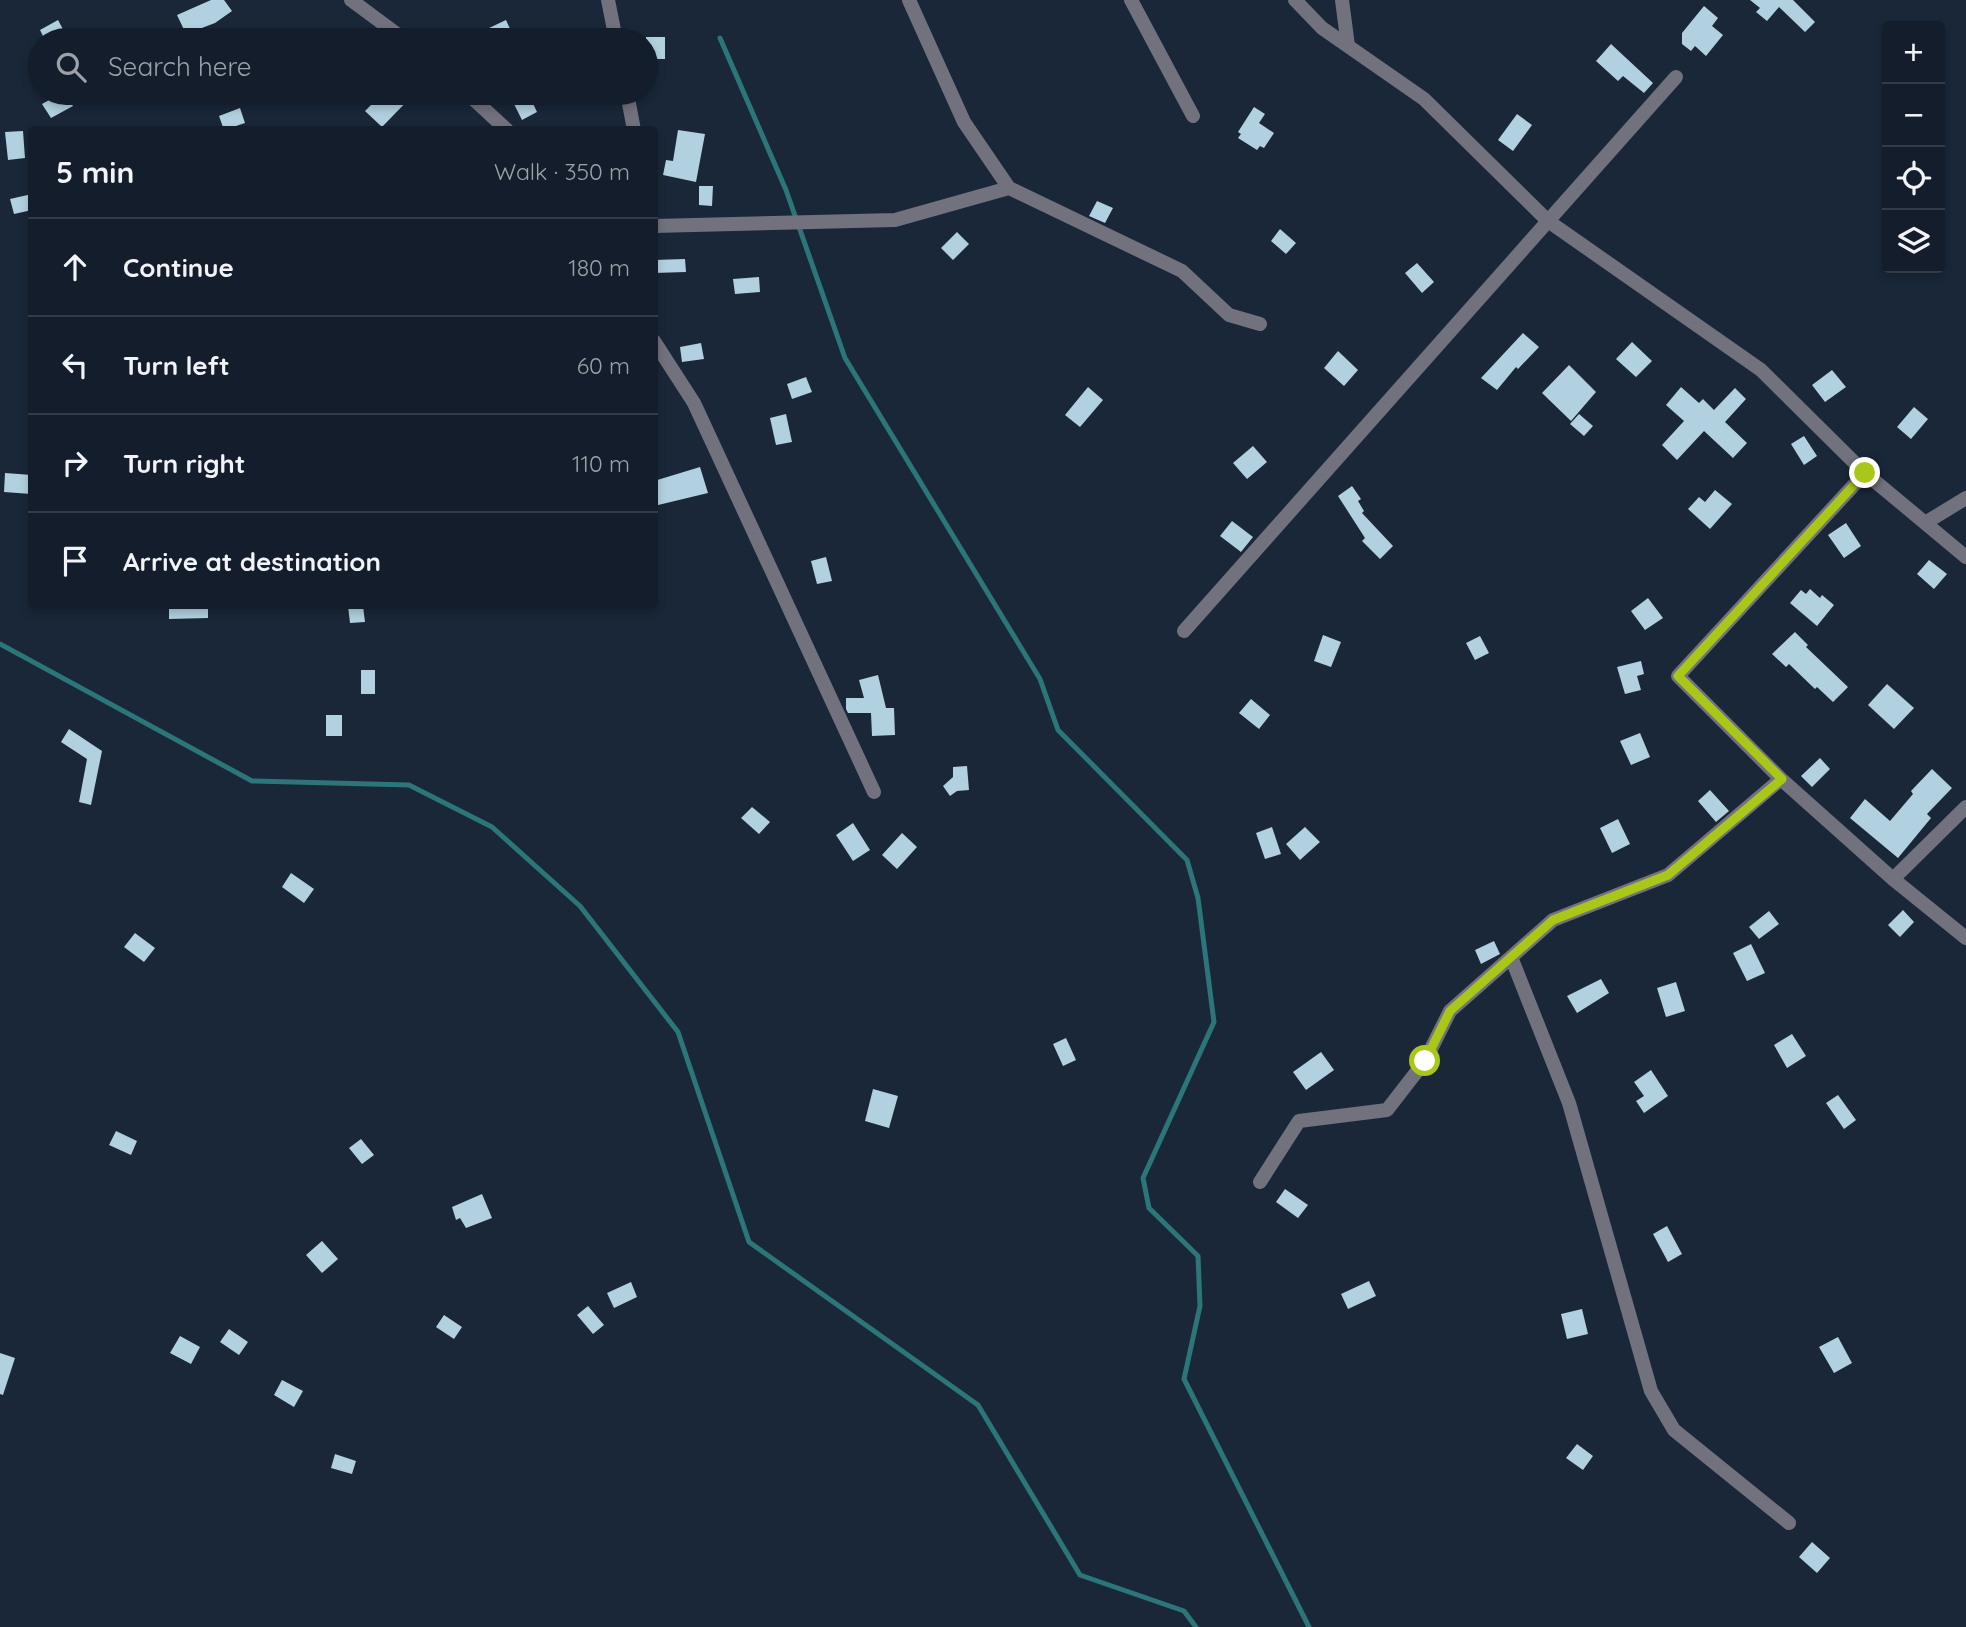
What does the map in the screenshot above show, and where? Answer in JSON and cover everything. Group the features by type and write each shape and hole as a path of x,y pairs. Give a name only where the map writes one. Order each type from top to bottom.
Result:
{"street":[{"path":"351,0 389,28"},
{"path":"608,0 614,28"},
{"path":"909,0 964,122 1009,188 1182,271 1229,315 1260,324"},
{"path":"1131,0 1193,117"},
{"path":"1295,0 1322,28 1424,99 1548,221 1761,370 1865,473 1966,557"},
{"path":"1342,0 1348,46"},
{"path":"1184,631 1676,77"},
{"path":"480,105 503,126"},
{"path":"629,105 633,126"},
{"path":"658,226 895,220 1009,188"},
{"path":"658,347 694,403 874,792"},
{"path":"1865,473 1678,676 1782,779 1893,879 1966,938"},
{"path":"1926,523 1966,498"},
{"path":"1260,1182 1299,1121 1387,1110 1425,1061 1450,1011 1553,920 1668,875 1782,779"},
{"path":"1893,879 1966,807"},
{"path":"1511,957 1569,1103 1651,1391 1674,1430 1789,1523"}],"building":[{"path":"211,0 224,0 232,11 215,23 202,28 183,28 177,15"},
{"path":"1750,0 1793,0 1815,22 1805,32 1779,7 1767,21 1756,12 1760,8"},
{"path":"1704,6 1718,18 1712,26 1723,35 1706,56 1695,46 1691,51 1682,44 1682,33"},
{"path":"58,20 62,28 44,28"},
{"path":"506,20 510,28 489,28"},
{"path":"658,37 665,37 665,59 658,59"},
{"path":"1611,44 1653,83 1644,93 1623,76 1618,81 1596,61"},
{"path":"43,105 72,105 73,106 51,118"},
{"path":"371,105 403,105 383,126 365,111"},
{"path":"514,105 534,105 537,112 522,120"},
{"path":"1254,107 1265,114 1259,123 1274,133 1264,148 1260,146 1257,150 1238,138 1241,134 1238,132"},
{"path":"240,108 245,123 223,126 219,116"},
{"path":"1517,114 1532,125 1513,151 1498,140"},
{"path":"678,130 705,134 696,182 663,175 666,160 673,161"},
{"path":"23,131 25,158 8,160 5,132"},
{"path":"699,186 713,186 712,206 699,205"},
{"path":"28,195 28,211 14,214 10,199"},
{"path":"1097,201 1113,208 1105,223 1089,216"},
{"path":"1280,229 1296,243 1286,254 1271,241"},
{"path":"957,232 969,244 953,260 941,248"},
{"path":"685,259 686,272 658,273 658,260"},
{"path":"1417,263 1434,282 1422,293 1405,273"},
{"path":"759,277 760,292 735,294 733,279"},
{"path":"1523,333 1539,347 1518,369 1516,367 1497,390 1481,378"},
{"path":"1632,342 1652,361 1636,377 1616,359"},
{"path":"701,343 704,359 682,362 680,347"},
{"path":"1338,351 1358,370 1344,386 1324,368"},
{"path":"1569,365 1596,392 1571,421 1542,393"},
{"path":"1832,370 1846,387 1825,402 1812,385"},
{"path":"806,377 812,392 792,399 787,384"},
{"path":"1088,387 1103,400 1080,427 1065,415"},
{"path":"1681,387 1699,403 1703,399 1714,410 1735,388 1746,399 1725,422 1747,443 1733,458 1704,431 1677,460 1662,445 1684,421 1666,405"},
{"path":"1914,407 1928,419 1911,439 1897,427"},
{"path":"786,414 792,442 776,445 770,418"},
{"path":"1579,414 1593,426 1584,436 1570,424"},
{"path":"1804,436 1817,456 1804,465 1791,444"},
{"path":"1253,446 1267,462 1247,479 1233,463"},
{"path":"700,467 708,493 658,505 658,480"},
{"path":"5,473 28,475 28,494 4,492"},
{"path":"1352,486 1361,499 1358,501 1364,511 1362,513 1393,546 1380,559 1362,541 1365,538 1338,496"},
{"path":"1715,490 1732,504 1710,529 1688,509 1699,497 1705,502"},
{"path":"1232,521 1253,537 1241,552 1220,536"},
{"path":"1846,523 1861,546 1844,558 1828,535"},
{"path":"826,557 832,581 817,584 811,561"},
{"path":"1929,560 1947,574 1934,589 1917,574"},
{"path":"1810,589 1834,605 1817,626 1790,603 1801,590 1806,594"},
{"path":"1648,598 1663,618 1645,630 1631,611"},
{"path":"169,609 208,609 208,618 169,619"},
{"path":"348,609 363,609 365,622 350,623"},
{"path":"1795,632 1808,645 1806,647 1848,687 1833,702 1789,664 1786,667 1772,654"},
{"path":"1323,635 1341,642 1331,667 1314,661"},
{"path":"1480,636 1489,653 1475,660 1466,643"},
{"path":"1641,661 1644,674 1637,676 1641,690 1625,694 1617,667"},
{"path":"361,670 375,670 375,694 361,694"},
{"path":"878,675 886,708 894,708 895,735 872,736 871,713 848,713 846,709 846,698 864,698 859,680"},
{"path":"1887,684 1914,708 1894,729 1868,705"},
{"path":"1251,699 1270,715 1259,729 1239,713"},
{"path":"326,715 342,715 342,736 326,736"},
{"path":"69,729 102,751 91,805 79,802 87,759 61,742"},
{"path":"1640,733 1650,757 1631,765 1620,741"},
{"path":"1820,758 1830,769 1812,787 1801,776"},
{"path":"967,766 969,790 957,791 950,796 943,786 953,777 953,767"},
{"path":"1932,769 1952,788 1927,814 1931,818 1898,858 1850,818 1865,799 1890,821 1913,794 1911,791"},
{"path":"1710,790 1729,811 1716,822 1698,801"},
{"path":"752,807 770,822 759,834 741,818"},
{"path":"1618,819 1630,844 1612,853 1600,828"},
{"path":"853,823 870,850 853,861 836,835"},
{"path":"1272,827 1281,854 1265,859 1256,833"},
{"path":"1305,827 1320,842 1300,860 1286,844"},
{"path":"902,833 917,847 897,869 882,855"},
{"path":"291,873 314,889 304,903 282,887"},
{"path":"1903,910 1914,922 1900,937 1888,925"},
{"path":"1769,911 1779,924 1759,939 1749,927"},
{"path":"135,933 155,948 144,962 124,947"},
{"path":"1494,941 1500,954 1481,964 1475,950"},
{"path":"1751,944 1765,973 1747,981 1733,953"},
{"path":"1601,979 1609,993 1577,1013 1567,996"},
{"path":"1676,982 1685,1011 1666,1017 1657,988"},
{"path":"1792,1034 1806,1056 1787,1068 1774,1045"},
{"path":"1066,1038 1076,1060 1063,1066 1053,1044"},
{"path":"1321,1052 1334,1070 1306,1090 1293,1072"},
{"path":"1651,1070 1668,1096 1644,1113 1636,1101 1644,1096 1634,1082"},
{"path":"873,1089 898,1096 889,1128 865,1121"},
{"path":"1838,1095 1856,1120 1844,1129 1826,1103"},
{"path":"116,1131 137,1141 131,1155 109,1145"},
{"path":"361,1139 374,1155 362,1164 349,1148"},
{"path":"1285,1189 1308,1205 1298,1218 1276,1202"},
{"path":"482,1194 492,1218 466,1228 460,1218 456,1220 452,1207"},
{"path":"1667,1226 1682,1254 1668,1262 1653,1234"},
{"path":"322,1241 338,1259 322,1273 306,1255"},
{"path":"1369,1281 1376,1296 1348,1309 1341,1294"},
{"path":"631,1282 637,1297 614,1308 607,1293"},
{"path":"588,1306 604,1325 593,1334 577,1315"},
{"path":"1582,1309 1588,1334 1567,1339 1561,1314"},
{"path":"444,1315 462,1327 454,1339 436,1327"},
{"path":"229,1329 248,1342 239,1355 220,1342"},
{"path":"180,1336 200,1347 191,1364 170,1353"},
{"path":"1838,1337 1852,1363 1834,1373 1819,1347"},
{"path":"0,1353 15,1358 3,1395 0,1394"},
{"path":"282,1380 303,1391 294,1407 274,1395"},
{"path":"1577,1444 1593,1456 1583,1470 1566,1458"},
{"path":"335,1454 356,1461 352,1474 331,1468"},
{"path":"1812,1542 1830,1558 1817,1573 1799,1557"}],"waterway":[{"path":"720,38 786,190 845,358 1040,679 1058,730 1187,860 1198,898 1214,1022 1143,1178 1149,1208 1198,1256 1200,1306 1184,1379 1309,1627"},
{"path":"0,644 252,781 409,785 492,827 580,906 678,1032 749,1242 978,1405 1080,1575 1184,1611 1196,1627"}],"route":[{"path":"1425,1061 1450,1011 1553,920 1668,875 1782,779 1678,676 1865,473"}]}
